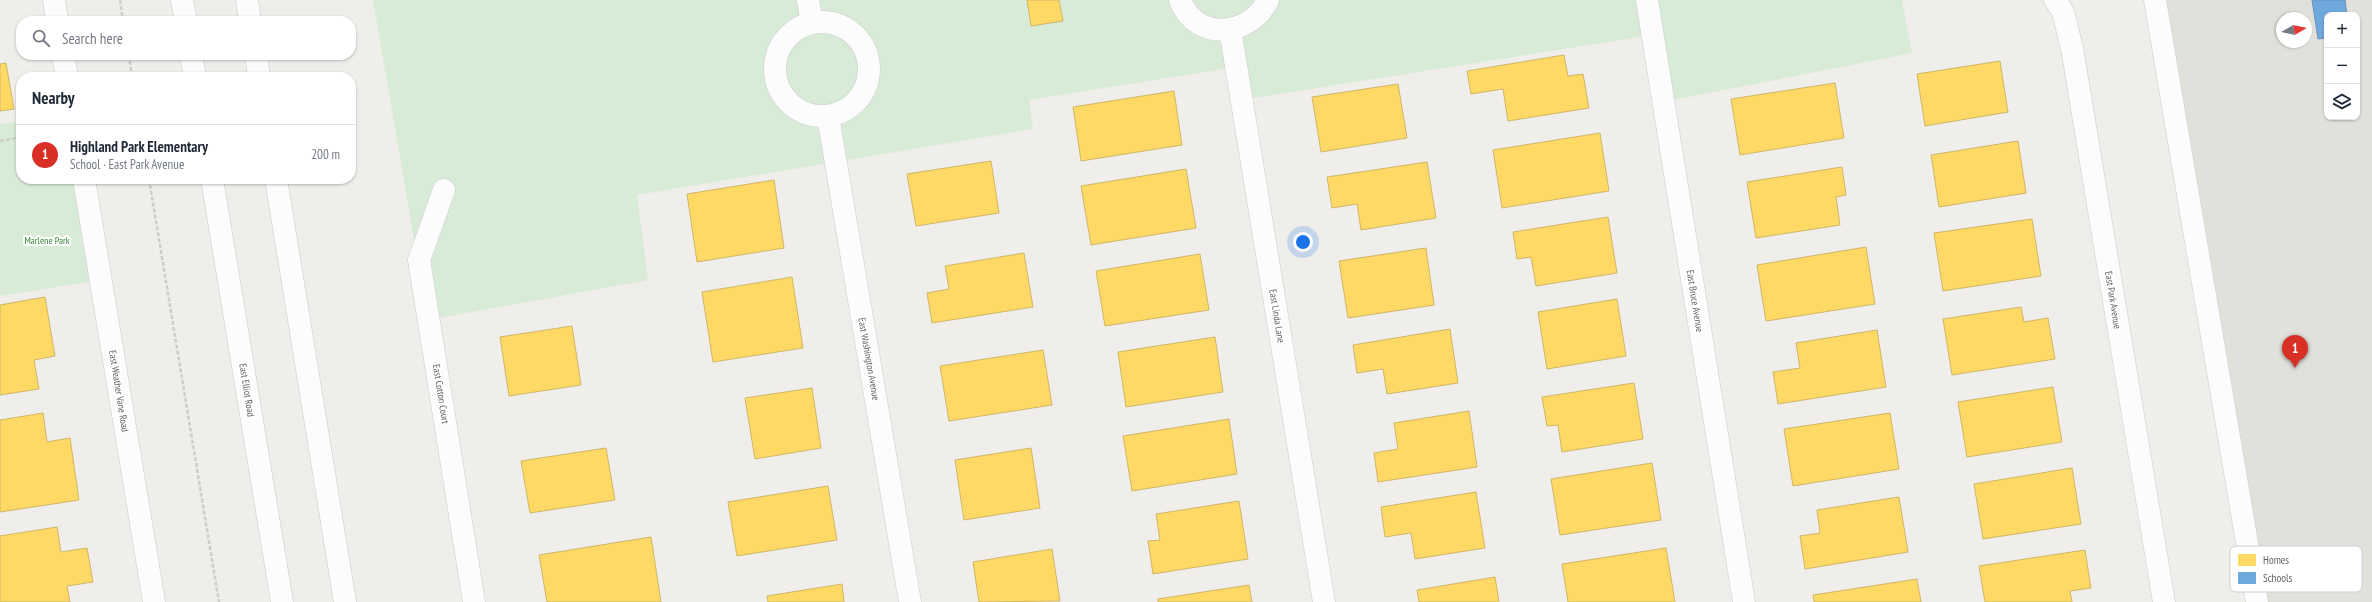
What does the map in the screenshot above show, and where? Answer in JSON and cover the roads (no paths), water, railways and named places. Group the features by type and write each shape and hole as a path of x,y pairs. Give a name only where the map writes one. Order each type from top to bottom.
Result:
{"street":[{"path":"54,0 56,16"},
{"path":"182,0 185,16"},
{"path":"247,0 249,16"},
{"path":"808,0 812,23"},
{"path":"1180,0 1188,14 1197,22 1211,29 1230,30 1240,28 1258,16 1268,0"},
{"name":"East Bruce Avenue","path":"1646,0 1744,602"},
{"name":"East Park Avenue","path":"2055,0 2063,12 2072,48 2164,602"},
{"path":"2156,0 2248,546"},
{"path":"812,23 835,23 855,34 866,50 870,69 867,86 857,102 843,113 822,117 806,115 792,107 782,95 776,81 775,62 779,48 792,33 812,23"},
{"name":"East Linda Lane","path":"1230,30 1324,602"},
{"path":"64,60 66,72"},
{"path":"192,60 194,72"},
{"path":"257,60 258,72"},
{"name":"East Washington Avenue","path":"828,116 910,602"},
{"name":"East Weather Vane Road","path":"85,184 154,602"},
{"name":"East Elliot Road","path":"213,184 282,602"},
{"path":"277,184 345,602"},
{"name":"East Cotton Court","path":"444,190 419,260 474,602"},
{"path":"2255,592 2257,602"}],"place":[{"name":"Highland Park Elementary","path":"2295,368"}],"park label":[{"name":"Marlene Park","path":"47,240"}]}
